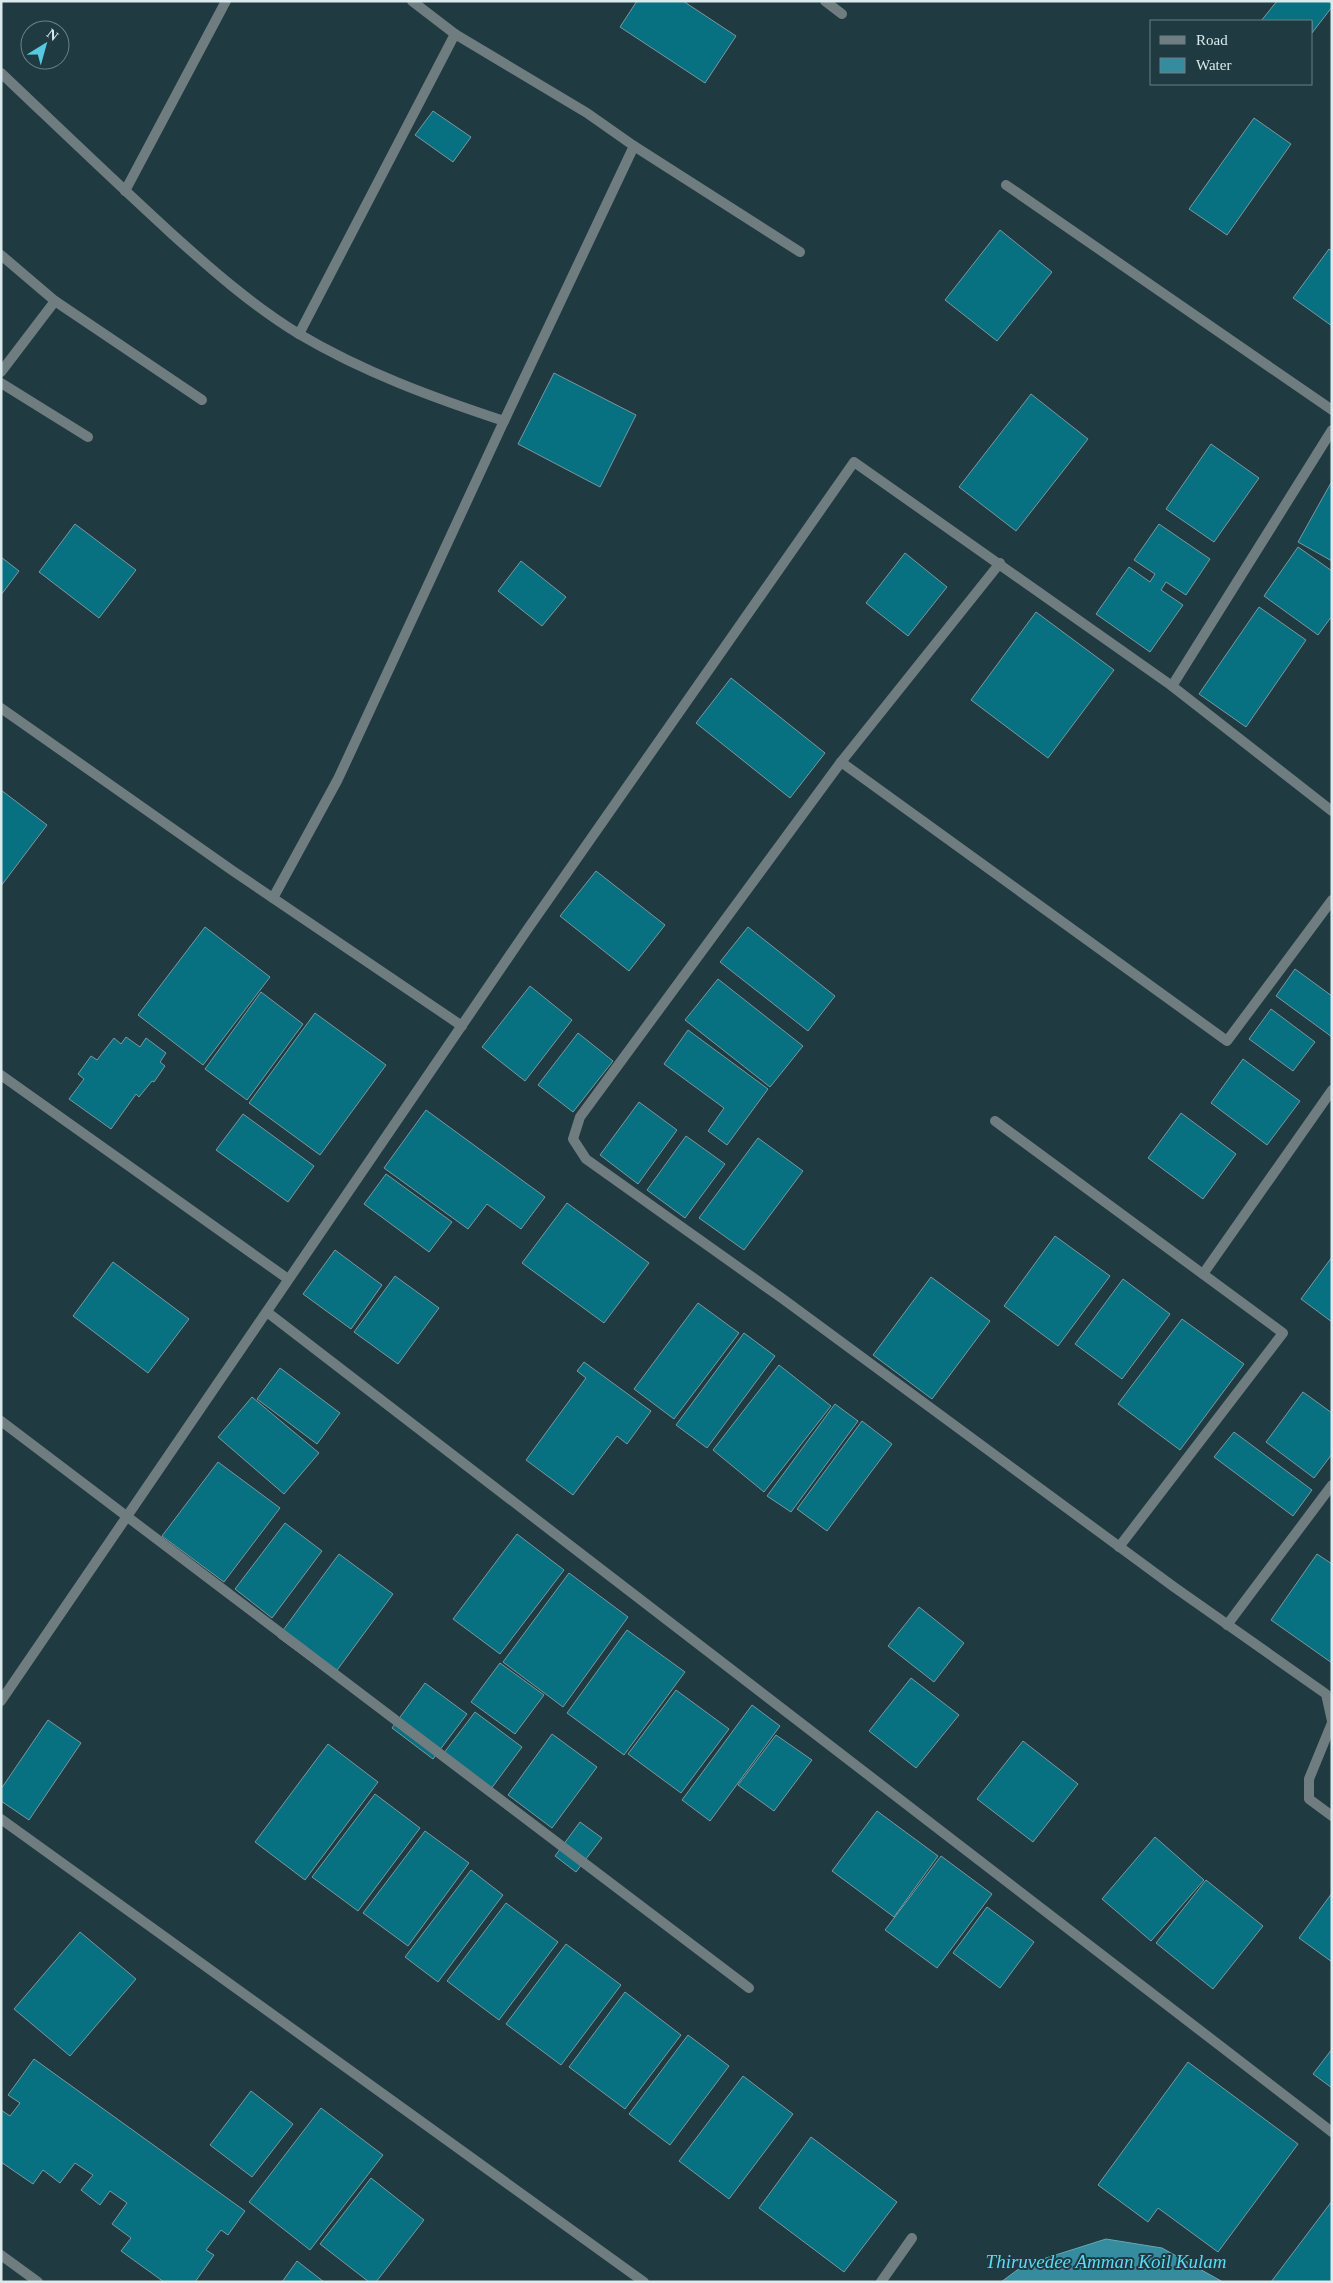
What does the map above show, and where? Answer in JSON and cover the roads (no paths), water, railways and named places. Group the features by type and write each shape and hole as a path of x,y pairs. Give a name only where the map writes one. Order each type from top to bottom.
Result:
{"street":[{"path":"125,190 226,1"},
{"path":"412,1 455,34 571,102 634,146 800,252"},
{"path":"824,1 842,14"},
{"path":"299,334 455,34"},
{"path":"1,73 209,267 253,302 299,334 352,362 404,385 504,421"},
{"path":"273,898 338,779 634,146"},
{"path":"1006,185 1332,410"},
{"path":"1,255 55,301 202,400"},
{"path":"1,372 55,301"},
{"path":"1,384 88,437"},
{"path":"1172,686 1332,430"},
{"path":"1,1701 527,930 854,462 1000,563 1172,686 1332,811"},
{"path":"1000,563 841,762 580,1117 573,1139 586,1159 783,1299 1119,1547 1326,1694 1332,1722 1309,1779 1309,1799 1332,1816"},
{"path":"1,708 273,898 462,1026"},
{"path":"841,762 1227,1041 1332,900"},
{"path":"1,1075 288,1279"},
{"path":"1203,1274 1332,1090"},
{"path":"995,1121 1283,1332 1119,1547"},
{"path":"267,1312 1332,2132"},
{"path":"1,1420 749,1988"},
{"path":"1227,1625 1332,1485"},
{"path":"1,1819 644,2282"},
{"path":"881,2282 912,2238"},
{"path":"1,2255 38,2282"}],"water":[{"name":"Thiruvedee Amman Koil Kulam","path":"1106,2239 1162,2248 1223,2282 1001,2282 1024,2265"}]}
